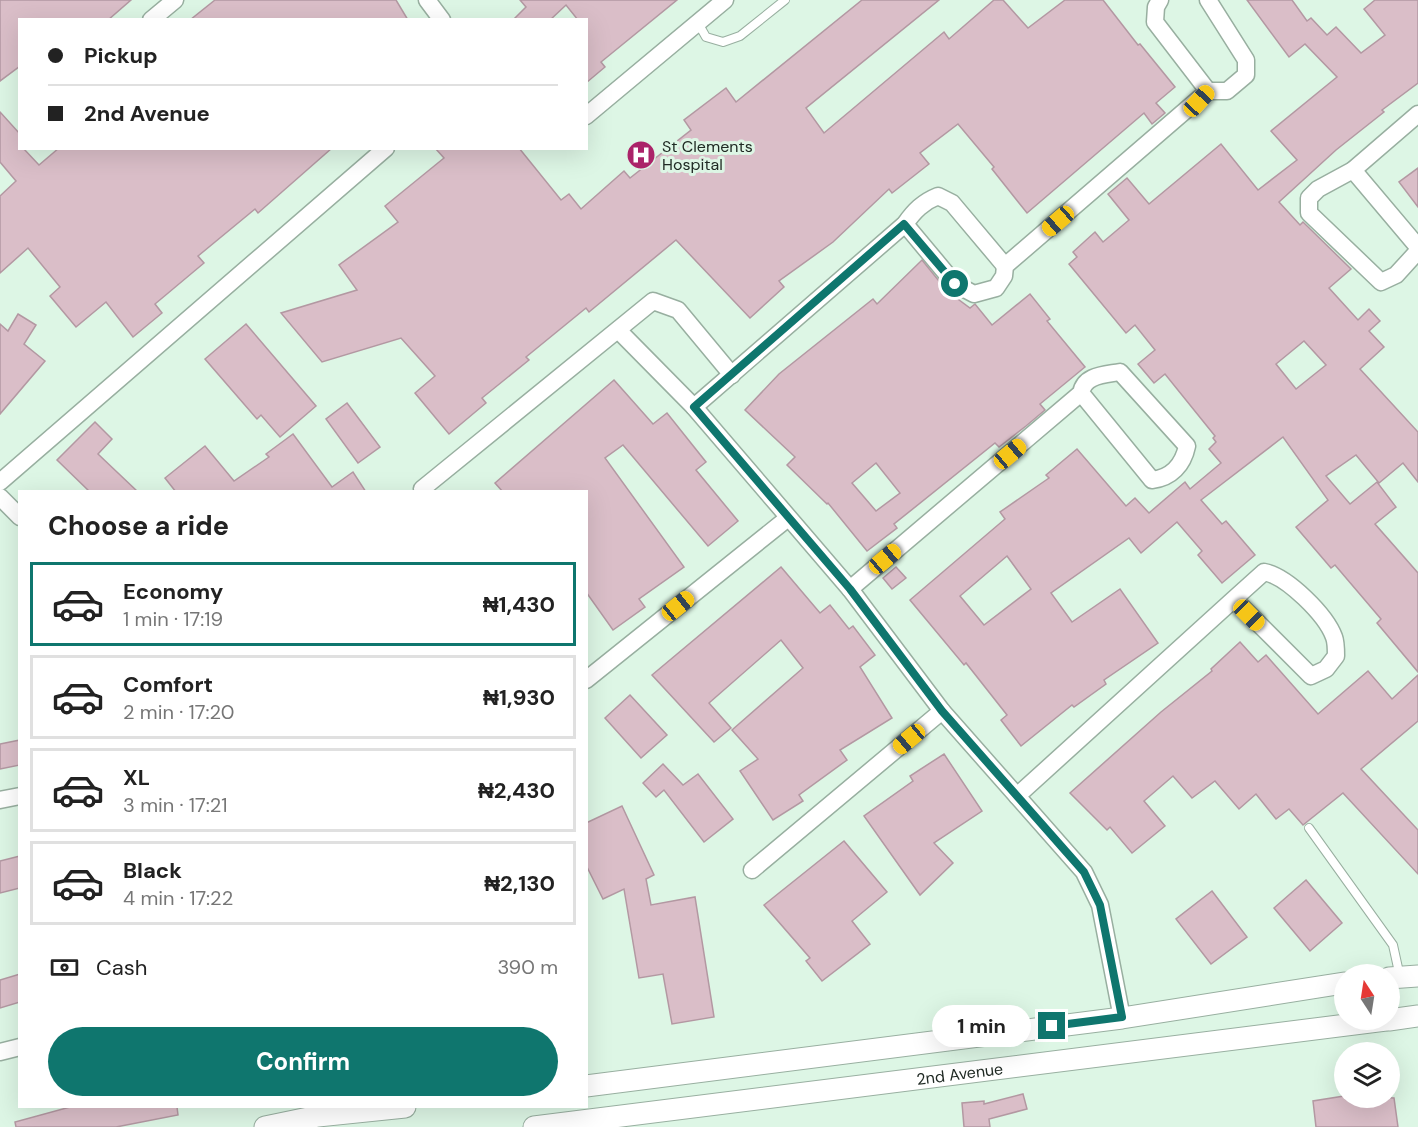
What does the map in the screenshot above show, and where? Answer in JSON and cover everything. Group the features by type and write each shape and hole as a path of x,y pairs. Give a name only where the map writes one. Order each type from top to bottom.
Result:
{"street":[{"path":"153,18 175,0"},
{"path":"427,0 440,18"},
{"path":"588,114 725,0"},
{"path":"1160,0 1156,7 1155,22 1208,91"},
{"path":"904,224 955,284 974,294 996,288 1004,276 1005,266 1208,91 1227,91 1246,75 1246,60 1208,0"},
{"path":"1353,170 1418,249 1396,275 1381,282 1308,213 1309,198 1318,189 1353,170 1418,114"},
{"path":"0,482 384,150"},
{"path":"694,407 904,224 926,201 938,196 951,203 1005,266"},
{"path":"422,489 653,301 678,309 732,375"},
{"path":"618,330 694,407 850,589 942,711 1084,872 1100,905 1122,1017"},
{"path":"850,589 1081,393 1082,386 1093,377 1120,372 1186,446 1184,459 1164,479 1152,480 1081,393"},
{"path":"0,497 18,515"},
{"path":"588,678 788,518"},
{"path":"1017,796 1234,599 1264,572 1276,574 1301,593 1335,638 1336,656 1326,669 1311,676 1234,599"},
{"path":"752,870 942,711"},
{"path":"0,800 18,796"},
{"path":"588,1086 1122,1017 1334,985"},
{"name":"2nd Avenue","path":"1400,1018 1418,1016"},
{"name":"2nd Avenue","path":"534,1127 1334,1027"},
{"path":"0,1052 18,1048"},
{"path":"265,1127 318,1117 396,1108"}],"lane":[{"path":"698,23 706,37 723,42 740,36 785,0"},
{"path":"1309,828 1394,945 1402,977"}],"building":[{"path":"0,0 131,0 110,18 18,18 18,68 0,81"},
{"path":"215,0 396,0 407,18 192,18"},
{"path":"520,0 677,0 601,62 605,67 588,81 588,18 576,18 566,5 552,18 515,18 526,7"},
{"path":"862,0 939,0 806,108 824,133 944,32 949,39 994,0 1003,0 1028,28 1065,0 1103,0 1175,87 1156,103 1165,113 1152,124 1144,113 1027,213 992,169 994,167 958,124 920,153 929,164 892,193 889,189 833,242 779,281 784,287 750,318 676,240 589,312 586,308 526,357 529,360 482,398 486,403 449,434 415,393 435,376 401,338 322,362 281,313 357,290 339,265 398,222 385,206 444,158 437,150 521,150 561,200 569,194 581,209 624,171 630,178 691,130 684,120 726,88 736,102"},
{"path":"1247,0 1292,0 1307,21 1311,18 1327,35 1336,27 1361,53 1385,35 1364,9 1375,0 1418,0 1418,83 1382,110 1384,112 1336,150 1279,202 1300,225 1303,222 1351,269 1329,288 1358,320 1369,309 1380,321 1369,331 1384,347 1360,369 1418,432 1418,482 1403,463 1379,483 1356,455 1326,476 1350,504 1377,482 1396,507 1375,524 1418,573 1418,672 1377,623 1381,619 1335,565 1331,568 1296,527 1328,500 1283,437 1201,500 1222,524 1226,521 1255,555 1222,583 1198,555 1202,551 1177,522 1141,553 1129,538 1051,593 1072,622 1120,589 1158,643 1104,680 1106,684 1074,707 1072,705 1021,746 1001,720 1007,715 966,663 964,665 910,600 1005,519 1000,512 1049,478 1046,475 1077,449 1126,506 1135,498 1149,513 1185,482 1190,489 1221,463 1209,449 1216,442 1213,438 1215,436 1165,374 1154,383 1138,364 1155,350 1135,325 1126,333 1069,264 1077,257 1073,252 1095,232 1103,242 1129,220 1108,194 1127,178 1149,204 1221,144 1258,190 1297,160 1271,131 1337,77 1305,44 1289,57","holes":["1304,341 1326,365 1296,389 1276,364","1007,556 1031,589 984,625 960,596"]},
{"path":"0,112 18,132 18,150 25,150 39,165 57,150 330,150 258,213 255,209 198,256 204,263 155,304 162,313 133,337 106,302 76,327 50,296 60,287 28,248 0,273 0,196 16,181 0,162"},
{"path":"1418,168 1418,207 1399,182"},
{"path":"922,260 947,291 970,308 975,304 992,325 1030,294 1050,319 1047,321 1085,367 1040,404 1045,410 999,447 995,443 894,524 897,528 867,551 828,503 787,465 795,457 745,410 779,374 873,299 877,304","holes":["876,463 900,493 876,511 852,483"]},
{"path":"18,314 36,325 24,344 45,361 0,414 0,324 8,331"},
{"path":"246,324 316,406 280,437 261,415 257,419 205,359"},
{"path":"614,380 653,424 667,413 706,462 696,470 738,521 708,546 623,445 605,458 684,567 639,599 645,607 613,630 588,595 588,490 501,490 495,483"},
{"path":"347,403 380,447 358,463 326,419"},
{"path":"95,422 112,439 98,454 136,490 88,490 57,460"},
{"path":"293,434 332,487 353,472 365,490 174,490 165,478 205,446 234,481 269,457 266,454"},
{"path":"781,567 820,613 830,605 849,629 853,626 875,655 860,667 892,718 840,750 847,760 799,795 803,801 773,820 740,771 758,759 732,730 803,668 781,640 709,703 731,728 714,742 652,675"},
{"path":"896,567 906,578 892,589 883,578"},
{"path":"1240,642 1258,662 1266,655 1318,714 1368,671 1392,699 1418,675 1418,721 1361,769 1418,830 1418,874 1343,793 1303,825 1289,809 1276,819 1256,794 1239,809 1215,781 1192,798 1173,776 1144,801 1165,826 1132,853 1110,827 1107,830 1070,793 1161,712 1212,671 1211,669"},
{"path":"630,695 667,735 641,758 605,718"},
{"path":"18,740 18,765 0,769 0,744"},
{"path":"944,754 982,811 934,843 953,863 920,895 864,816 913,781 910,776"},
{"path":"663,764 683,785 698,774 733,819 704,842 664,790 656,797 643,783"},
{"path":"622,806 654,875 646,879 651,905 695,897 714,1017 672,1024 663,974 639,978 624,889 603,899 588,869 588,822"},
{"path":"844,841 887,892 852,921 870,944 822,981 806,961 810,958 764,905"},
{"path":"18,856 18,888 0,893 0,861"},
{"path":"1306,880 1342,923 1310,951 1274,908"},
{"path":"1212,891 1247,937 1211,964 1176,919"},
{"path":"18,975 18,1003 0,1008 0,980"},
{"path":"1023,1094 1027,1109 989,1119 990,1127 964,1127 962,1103 984,1101 984,1104"},
{"path":"1334,1098 1334,1108 1395,1108 1398,1127 1316,1127 1313,1101"},
{"path":"66,1108 177,1108 178,1115 116,1127 16,1127 15,1122"}],"place":[{"name":"St Clements Hospital","path":"641,155"}],"route":[{"path":"955,284 904,224 694,407 850,589 942,711 1084,872 1100,905 1122,1017 1052,1026"}]}
